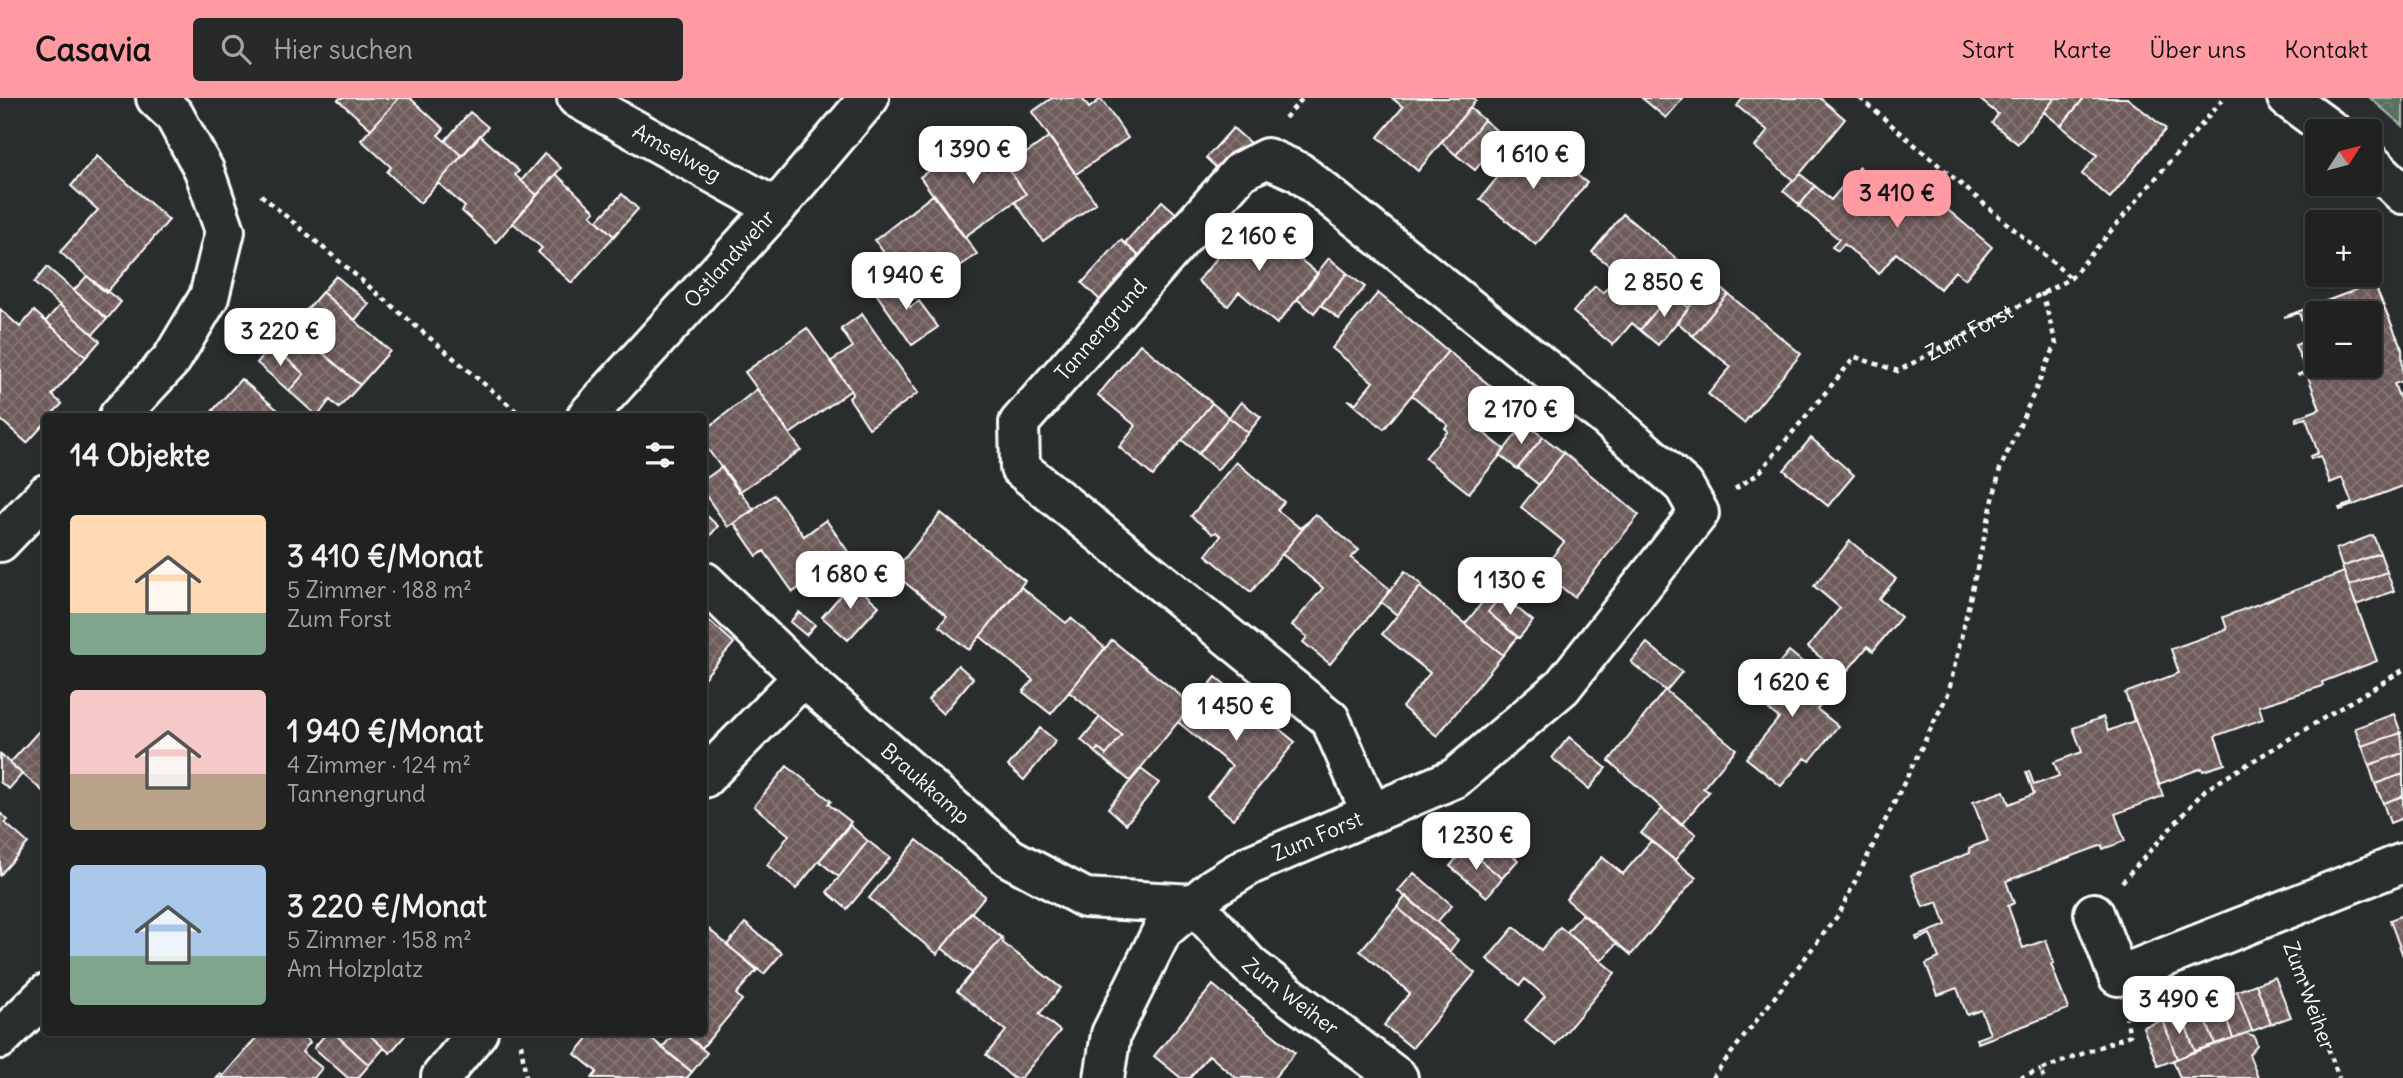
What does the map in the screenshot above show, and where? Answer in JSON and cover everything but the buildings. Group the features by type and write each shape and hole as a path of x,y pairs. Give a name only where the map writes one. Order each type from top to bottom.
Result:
{"street":[{"path":"122,413 172,359 209,297 225,230 204,170 174,115 156,98"},
{"name":"Amselweg","path":"577,98 776,208"},
{"name":"Ostlandwehr","path":"590,413 776,208 869,98"},
{"path":"2287,98 2316,119"},
{"name":"Tannengrund","path":"1371,813 1330,719 1020,468 1019,423 1241,171 1267,158 1299,172 1607,418 1684,486 1699,513"},
{"path":"2382,174 2403,194"},
{"path":"0,542 42,498"},
{"name":"Zum Forst","path":"1104,1078 1111,1034 1163,931 1194,904 1250,865 1455,778 1562,687 1699,513"},
{"name":"Braukkamp","path":"707,584 803,677 1010,858 1085,898 1194,904"},
{"path":"707,775 803,677"},
{"name":"Zum Weiher","path":"2118,976 2403,863"},
{"name":"Zum Weiher","path":"1194,904 1250,966 1398,1078"},
{"path":"2094,913 2118,976"},
{"path":"0,1039 42,998"},
{"path":"441,1077 475,1036"}],"path":[{"path":"1860,98 2071,278"},
{"name":"Zum Forst","path":"1699,513 1758,474 1855,357 1898,371 2071,278 2224,98"},
{"path":"257,192 518,413"},
{"path":"1712,1078 1839,914 1948,694 2000,469 2056,344 2042,292"},
{"path":"2094,913 2205,790 2403,670"},
{"name":"Zum Weiher","path":"2279,914 2339,1078"},
{"path":"2020,1078 2130,1035 2118,976"},
{"path":"520,1036 526,1078"},
{"path":"2041,1070 2044,1078"}],"green space":[{"path":"2370,98 2403,98 2403,126"}]}
